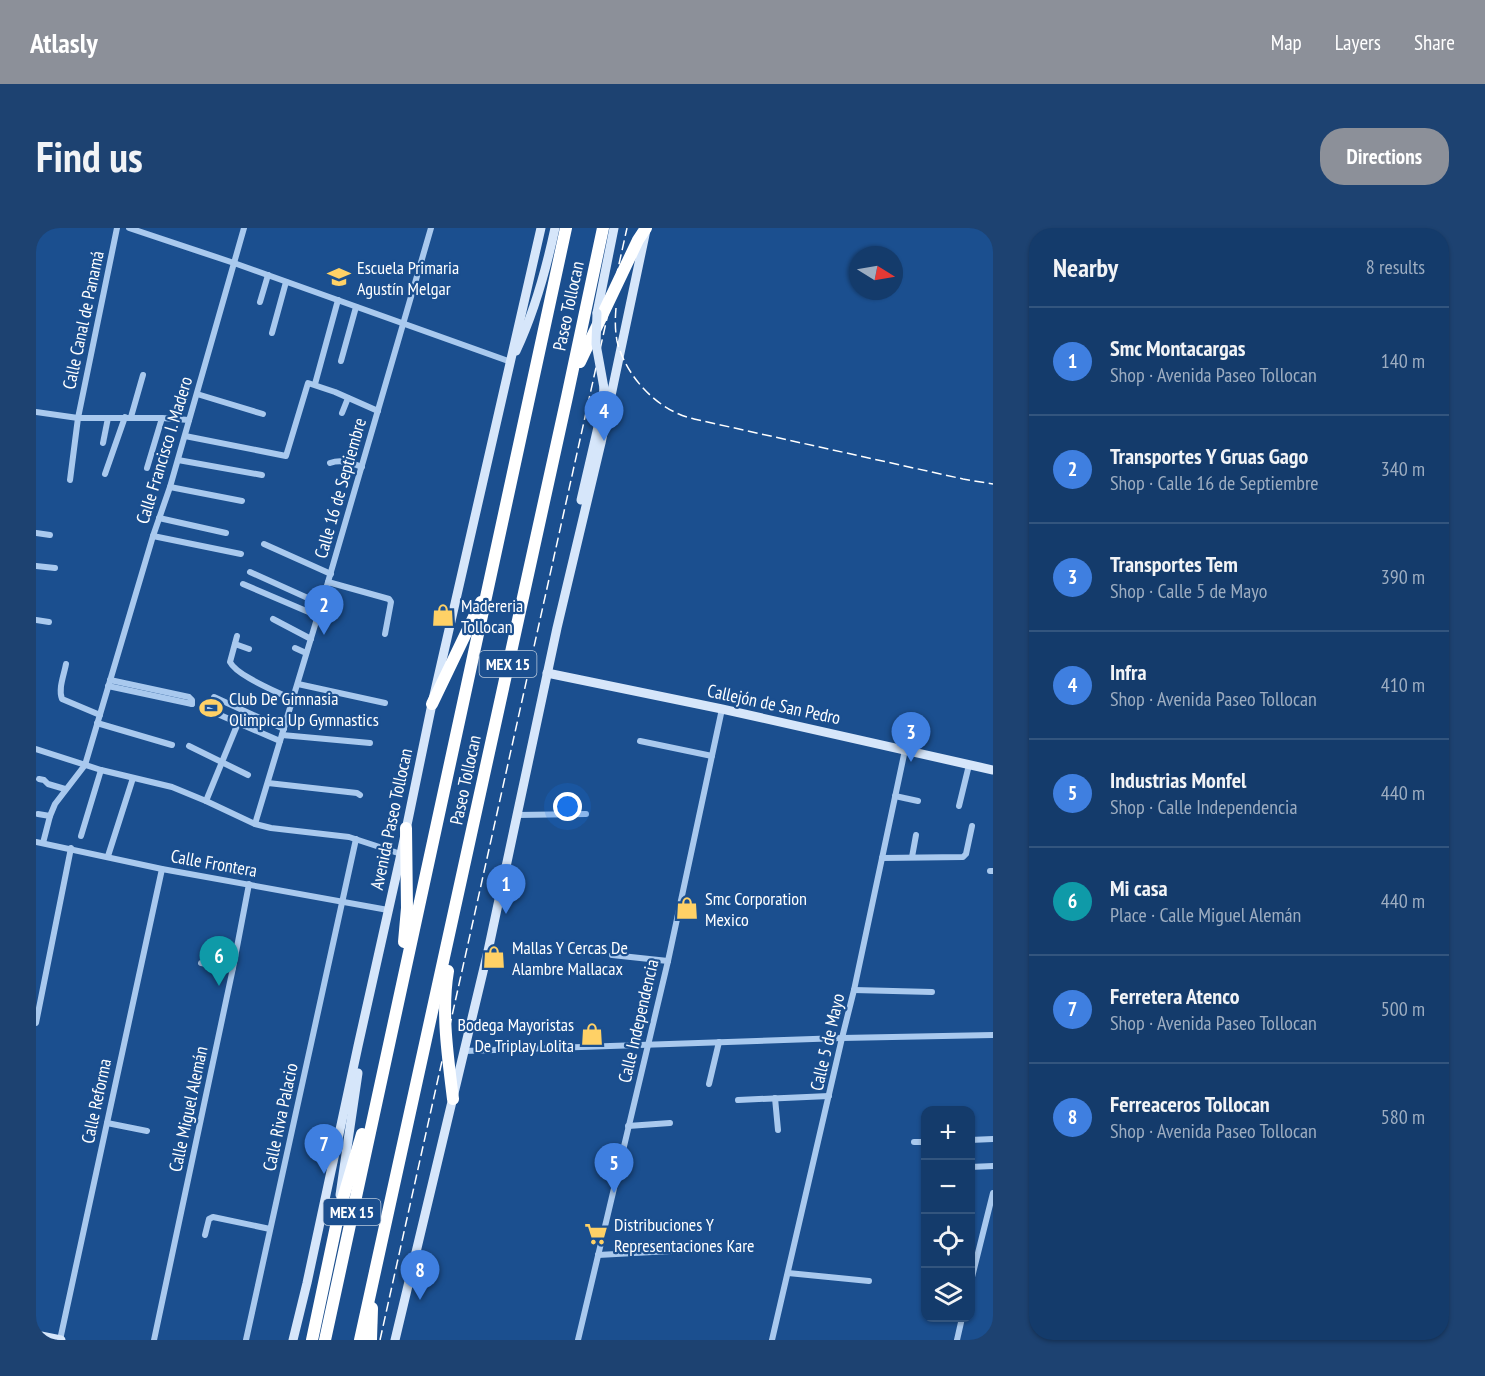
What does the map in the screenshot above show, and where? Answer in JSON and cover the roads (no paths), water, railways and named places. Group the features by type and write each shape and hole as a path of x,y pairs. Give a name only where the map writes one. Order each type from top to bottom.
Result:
{"highway":[{"name":"Paseo Tollocan","path":"325,1340 566,228"},
{"name":"Paseo Tollocan","path":"360,1340 603,228"},
{"path":"567,397 602,313 646,228"},
{"path":"432,704 489,585"},
{"path":"402,979 407,908 406,828"},
{"path":"453,1099 447,1042 447,976 462,894 464,869"},
{"path":"312,1340 339,1212 363,1127 380,1085"},
{"path":"371,1340 372,1283"}],"main road":[{"name":"Avenida Paseo Tollocan","path":"293,1340 432,704 541,228"},
{"name":"Avenida Paseo Tollocan","path":"511,362 538,294 555,228"},
{"path":"550,661 550,640 555,613 601,414 604,388 597,344 597,313 615,228"},
{"path":"395,1340 465,1051 646,228"},
{"name":"Callejón de San Pedro","path":"548,673 722,709 993,770"},
{"path":"339,1212 340,1186 358,1072 358,1046"},
{"name":"Avenida Paseo Tollocan","path":"300,1340 307,1305 307,1283"},
{"path":"401,1340 405,1323 405,1299"},
{"path":"36,1335 61,1340"}],"street":[{"name":"Calle Canal de Panamá","path":"70,480 78,418 117,228"},
{"path":"129,228 511,362"},
{"name":"Calle Francisco I. Madero","path":"39,842 55,804 85,765 178,460 244,228"},
{"name":"Calle 16 de Septiembre","path":"255,824 331,574 431,228"},
{"path":"260,302 268,275"},
{"path":"272,333 286,282"},
{"path":"315,384 338,300"},
{"path":"341,361 356,307"},
{"path":"105,474 143,375"},
{"path":"185,436 286,456 308,382 378,411"},
{"path":"197,394 262,414"},
{"path":"342,413 348,398"},
{"path":"36,412 78,418 128,417 189,420"},
{"path":"103,443 108,418"},
{"path":"147,468 162,418"},
{"path":"178,460 262,474"},
{"path":"330,463 343,461 362,467"},
{"path":"170,487 242,501"},
{"path":"159,518 226,533"},
{"path":"36,533 50,535"},
{"path":"153,536 240,554"},
{"path":"264,544 331,574"},
{"path":"36,566 55,568"},
{"path":"250,572 321,604"},
{"path":"328,582 389,598 391,602 385,634"},
{"path":"243,584 318,616"},
{"path":"273,619 311,639"},
{"path":"36,620 49,622"},
{"path":"237,636 230,662 233,668 293,700"},
{"path":"235,645 249,649"},
{"path":"295,648 306,654"},
{"path":"66,664 60,690 62,699 100,715"},
{"path":"109,683 192,704"},
{"path":"298,684 385,703"},
{"path":"214,697 282,735"},
{"name":"Calle Independencia","path":"578,1340 668,961 722,709"},
{"path":"206,710 238,723 282,735 370,743"},
{"path":"97,723 172,745"},
{"path":"206,801 238,723"},
{"path":"640,741 712,756"},
{"path":"189,746 248,775"},
{"path":"36,749 101,770 172,787 255,824 356,839 401,854"},
{"name":"Calle 5 de Mayo","path":"772,1340 854,990 905,750"},
{"path":"960,806 969,765"},
{"path":"81,836 101,770"},
{"path":"108,856 133,778"},
{"path":"39,779 65,789"},
{"path":"268,783 360,795"},
{"path":"895,796 918,801"},
{"path":"38,814 50,816"},
{"path":"517,814 586,814"},
{"path":"882,858 964,856 972,826"},
{"path":"912,857 916,835"},
{"name":"Calle Riva Palacio","path":"246,1340 356,839"},
{"name":"Calle Frontera","path":"39,842 162,869 388,910"},
{"path":"36,1023 71,848"},
{"name":"Calle Reforma","path":"61,1340 162,869"},
{"name":"Calle Miguel Alemán","path":"154,1340 249,885"},
{"path":"612,956 668,961"},
{"path":"201,963 233,968"},
{"path":"854,990 932,992"},
{"path":"465,1051 993,1035"},
{"path":"710,1084 719,1042"},
{"path":"738,1100 829,1096"},
{"path":"775,1098 778,1130"},
{"path":"107,1123 147,1131"},
{"path":"628,1126 670,1123"},
{"path":"975,1140 993,1139"},
{"path":"914,1142 921,1142"},
{"path":"975,1167 993,1166"},
{"path":"974,1268 993,1193"},
{"path":"205,1235 209,1219 213,1217 270,1229"},
{"path":"598,1255 671,1251"},
{"path":"788,1273 869,1281"},
{"path":"957,1340 961,1322"}],"railway":[{"path":"380,1340 627,228"},
{"path":"616,308 617,341 628,367 645,390 656,400 681,415 993,484"}],"place":[{"name":"Escuela Primaria Agustín Melgar","path":"339,277"},
{"name":"Infra","path":"604,441"},
{"name":"Madereria Tollocan","path":"443,615"},
{"name":"Transportes Y Gruas Gago","path":"324,635"},
{"name":"Club De Gimnasia Olimpica Up Gymnastics","path":"211,708"},
{"name":"Transportes Tem","path":"911,762"},
{"name":"Smc Corporation Mexico","path":"687,908"},
{"name":"Smc Montacargas","path":"506,914"},
{"name":"Mallas Y Cercas De Alambre Mallacax","path":"494,957"},
{"name":"Mi casa","path":"219,986"},
{"name":"Bodega Mayoristas De Triplay Lolita","path":"592,1034"},
{"name":"Ferretera Atenco","path":"324,1174"},
{"name":"Industrias Monfel","path":"614,1193"},
{"name":"Distribuciones Y Representaciones Kare","path":"596,1234"},
{"name":"Ferreaceros Tollocan","path":"420,1300"}]}
